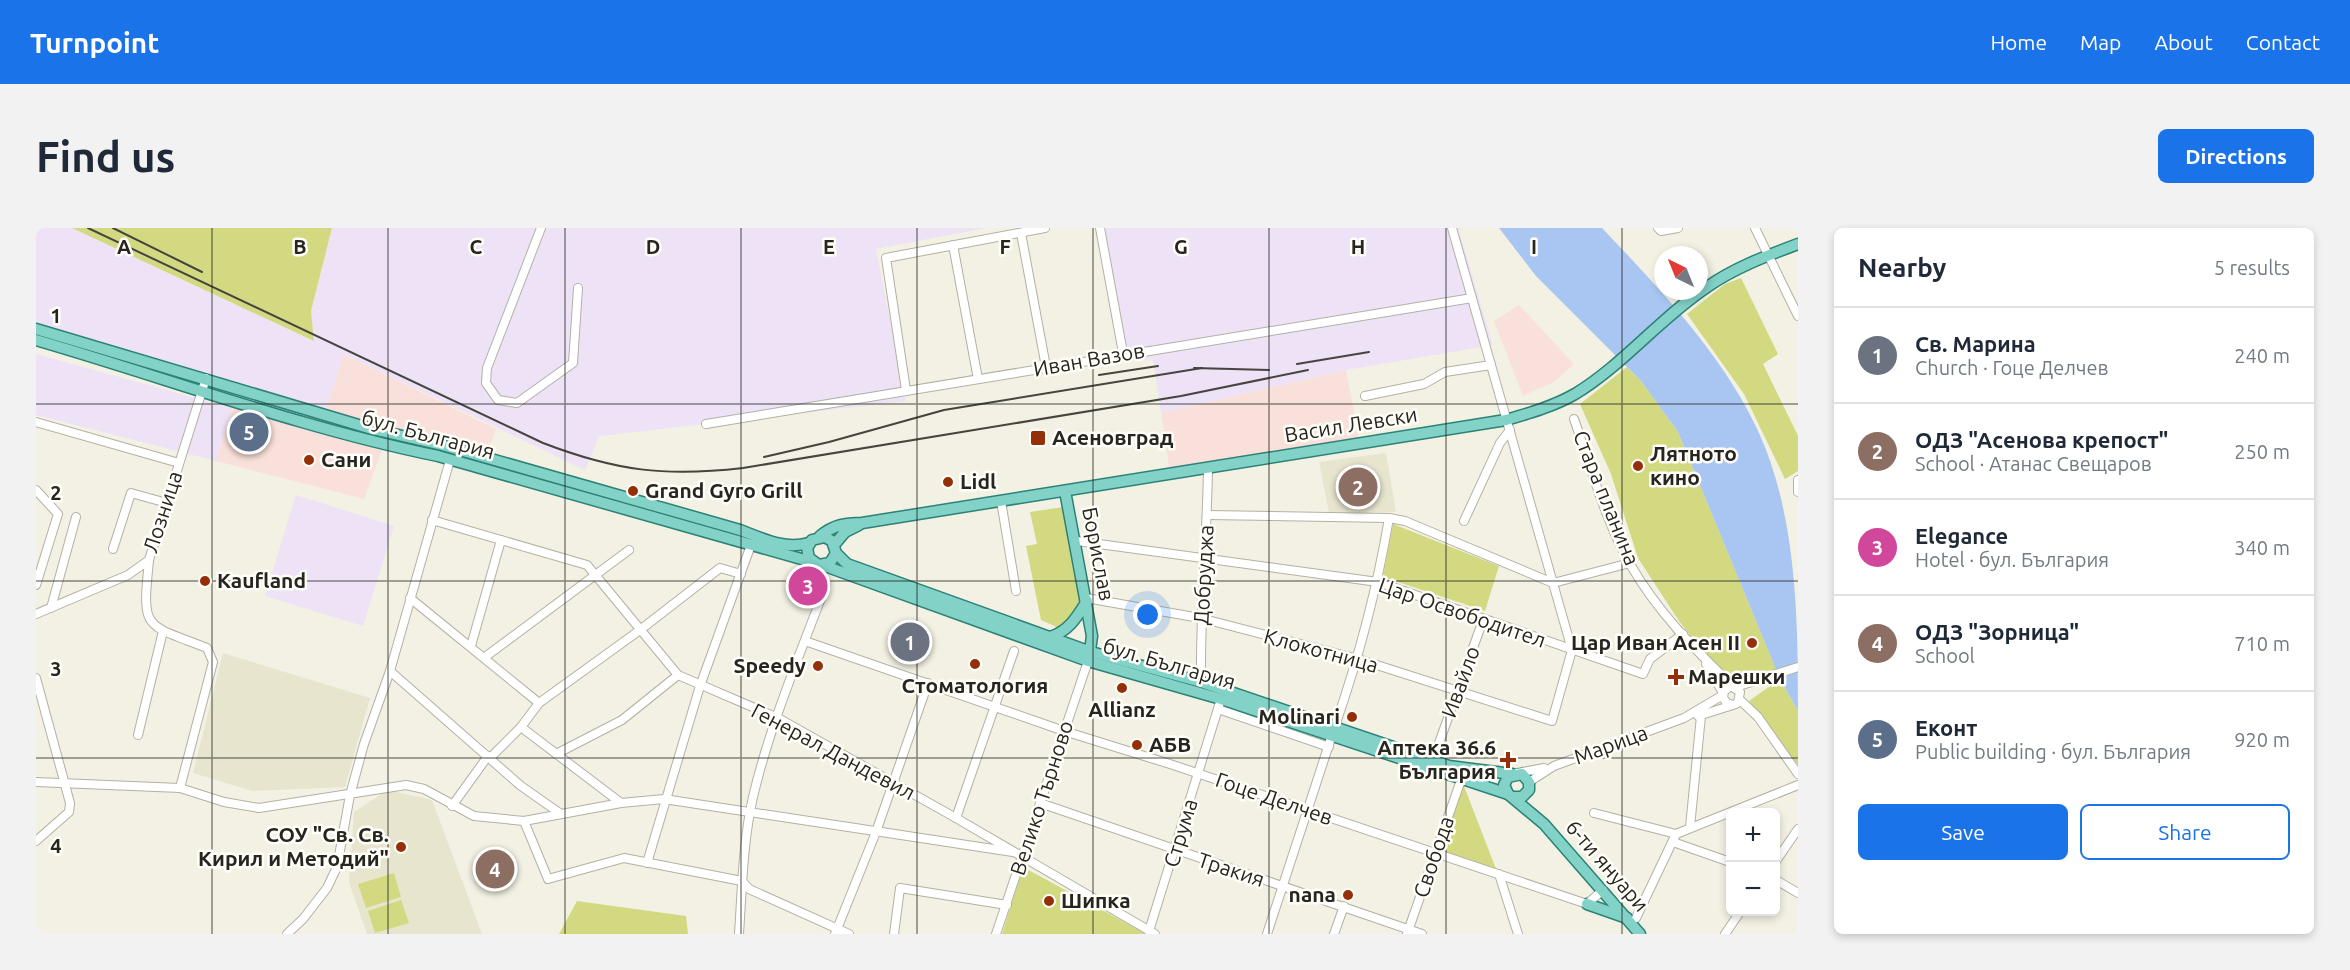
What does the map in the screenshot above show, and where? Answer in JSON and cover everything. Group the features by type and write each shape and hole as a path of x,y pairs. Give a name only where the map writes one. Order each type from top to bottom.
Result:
{"main road":[{"name":"Васил Левски","path":"820,536 839,525 1208,468 1508,425 1575,394 1708,285 1768,255 1798,244"},
{"name":"бул. България","path":"36,329 372,429 442,445 740,530 786,546 809,543"},
{"name":"бул. България","path":"36,340 250,408 450,460 817,564 1090,656 1219,704 1334,731 1449,766 1515,774"},
{"name":"Борислав","path":"1065,490 1077,540 1087,599 1092,636 1090,656"},
{"name":"Васил Левски","path":"835,549 845,532 862,523"},
{"path":"820,536 829,538 835,549 830,562 817,564 807,553 809,543 820,536"},
{"name":"бул. България","path":"835,549 847,564 1050,637 1090,656 1201,682 1461,780 1510,796"},
{"path":"1050,637 1060,634 1072,624 1087,599"},
{"path":"1515,774 1522,774 1529,786 1544,824 1510,796 1504,785 1515,774"},
{"path":"1510,796 1522,797 1529,786"},
{"name":"6-ти януари","path":"1544,824 1631,918 1640,934"},
{"path":"1587,904 1631,918"}],"street":[{"path":"541,228 487,368 486,382 498,400 517,403 573,363 578,288"},
{"path":"906,390 886,258 1045,228"},
{"path":"1100,228 1123,353"},
{"path":"1452,228 1572,650"},
{"path":"1658,228 1660,231 1678,228"},
{"path":"1755,228 1798,316"},
{"path":"1021,232 1046,367"},
{"path":"953,245 978,379"},
{"name":"Иван Вазов","path":"706,424 1123,353 1472,298"},
{"path":"1365,396 1425,384 1445,372 1491,366"},
{"name":"Лозница","path":"36,614 128,575 149,560 206,378"},
{"name":"Стара планина","path":"1574,419 1612,525 1630,563 1656,603 1705,661"},
{"path":"36,422 179,463"},
{"path":"1464,521 1508,425"},
{"path":"286,934 303,919 332,878 337,867 350,795 364,744 390,671 450,460"},
{"name":"Добруджа","path":"1201,682 1200,618 1207,558 1208,468"},
{"path":"1798,480 1798,492"},
{"path":"36,490 58,514 36,585"},
{"path":"113,549 131,493 167,503"},
{"path":"1001,501 1016,591"},
{"path":"1208,515 1389,518 1405,521 1553,583 1630,563"},
{"path":"51,608 76,517"},
{"path":"1267,934 1358,659 1378,582 1389,518"},
{"name":"Генерал Дандевил","path":"432,520 588,565 678,675 778,718 956,818 1152,933"},
{"path":"471,646 501,540"},
{"name":"Цар Освободител","path":"1077,540 1378,582 1643,674 1650,659 1683,634"},
{"path":"646,863 700,686 751,545"},
{"path":"485,657 629,550"},
{"path":"149,560 145,603 148,618 155,628 207,648 213,662 180,788"},
{"path":"452,806 489,757 521,727 539,703 640,630 720,568 741,574"},
{"path":"739,934 742,881 751,813 760,771 826,585"},
{"path":"410,598 539,703"},
{"name":"Клокотница","path":"1087,599 1200,618 1358,659 1552,722 1572,650"},
{"name":"Ивайло","path":"1439,744 1483,620"},
{"path":"138,735 163,631"},
{"name":"Гоце Делчев","path":"805,641 1064,731 1199,773 1587,904"},
{"path":"956,818 1014,651"},
{"name":"Велико Търново","path":"996,934 1090,656"},
{"path":"1705,661 1727,703 1737,695"},
{"path":"1705,661 1758,717 1798,774"},
{"path":"1684,718 1701,716 1761,679 1798,667"},
{"path":"390,671 521,786 561,814"},
{"path":"556,754 622,720 678,675"},
{"path":"36,678 70,803 69,812 36,841"},
{"path":"836,931 876,832 891,783 928,683"},
{"path":"1684,718 1723,694 1726,689 1737,695"},
{"path":"1219,704 1329,747"},
{"name":"Струма","path":"1152,933 1219,704"},
{"path":"1690,827 1701,716"},
{"name":"Марица","path":"1554,766 1684,718"},
{"path":"521,727 621,803"},
{"path":"1515,774 1554,766"},
{"path":"1529,786 1554,766"},
{"name":"Свобода","path":"1408,931 1461,780"},
{"path":"36,782 180,788 224,802 259,808 406,785 424,789 474,816 524,821 621,803 664,799 1013,852"},
{"path":"1631,918 1674,838 1690,827 1794,787"},
{"name":"Тракия","path":"1040,804 1175,852 1344,906 1408,931 1422,934"},
{"path":"1594,813 1674,838 1726,860"},
{"path":"524,821 548,879 624,858 742,881 749,889 836,931 849,934"},
{"path":"1780,855 1798,829"},
{"path":"973,846 980,843 980,832"},
{"path":"1499,874 1518,934"},
{"path":"1780,882 1798,893"},
{"path":"894,934 900,888 1007,904"},
{"path":"1587,904 1604,890"},
{"path":"1334,934 1344,906"},
{"path":"1725,934 1737,916"}],"shaded area":[{"path":"36,228 72,228 314,341 311,311 332,228 986,228 876,249 906,401 599,436 585,470 343,354 326,411 36,322"},
{"path":"1097,228 1461,228 1459,231 1493,345 1346,370 1161,413 1153,359 1129,362"},
{"path":"1519,305 1574,364 1554,382 1523,396 1494,321"},
{"path":"36,354 232,408 216,461 36,415"},
{"path":"343,354 496,429 487,454 326,411"},
{"path":"1346,370 1359,439 1170,473 1161,413"},
{"path":"232,408 382,450 364,499 216,461"},
{"path":"1386,453 1396,512 1329,513 1319,462"},
{"path":"296,495 394,526 363,626 265,596"},
{"path":"223,653 370,698 345,787 252,791 193,773"},
{"name":"СОУ \"Св. Св. Кирил и Методий\"","path":"388,790 432,800 482,934 367,934 349,882 354,812"}],"green space":[{"path":"72,228 332,228 311,311 314,341"},
{"path":"1741,278 1778,354 1763,364 1798,436 1798,471 1785,479 1744,394 1687,314 1705,300 1708,300 1708,297 1725,284"},
{"path":"1627,367 1641,381 1678,432 1776,669 1734,684 1720,674 1679,621 1638,558 1611,474 1580,404"},
{"path":"1063,507 1082,602 1059,628 1041,620 1026,546 1037,544 1030,512"},
{"path":"1393,524 1499,566 1485,611 1383,577"},
{"path":"1780,679 1798,711 1798,765 1749,701"},
{"path":"1462,781 1496,869 1439,851"},
{"name":"Шипка","path":"1023,867 1146,934 1002,934"},
{"path":"394,873 401,897 366,908 358,884"},
{"path":"401,900 409,923 375,933 368,911"},
{"path":"577,901 686,916 688,934 559,934"}],"water":[{"path":"1499,228 1602,228 1654,284 1654,300 1669,300 1689,324 1728,377 1745,405 1772,465 1788,534 1796,605 1798,711 1780,679 1678,432 1641,381 1536,276"}],"railway":[{"path":"88,228 543,443 594,460 641,469 689,472 743,468 1181,396 1308,370"},
{"path":"113,228 202,272"},
{"path":"1297,364 1369,352"},
{"path":"1099,375 1158,366"},
{"path":"1194,368 1269,370"},
{"path":"764,457 829,442 944,410 1202,368"}],"place":[{"name":"Еконт","path":"249,432"},
{"name":"Асеновград","path":"1038,438"},
{"name":"Сани","path":"309,460"},
{"name":"Лятното кино","path":"1638,466"},
{"name":"Lidl","path":"948,482"},
{"name":"ОДЗ \"Асенова крепост\"","path":"1358,487"},
{"name":"Grand Gyro Grill","path":"633,491"},
{"name":"Kaufland","path":"205,581"},
{"name":"Elegance","path":"808,586"},
{"name":"Св. Марина","path":"910,642"},
{"name":"Цар Иван Асен II","path":"1752,643"},
{"name":"Стоматология","path":"975,664"},
{"name":"Speedy","path":"818,666"},
{"name":"Марешки","path":"1676,677"},
{"name":"Allianz","path":"1122,688"},
{"name":"Molinari","path":"1352,717"},
{"name":"АБВ","path":"1137,745"},
{"name":"Аптека 36.6 България","path":"1508,760"},
{"name":"СОУ \"Св. Св. Кирил и Методий\"","path":"401,847"},
{"name":"ОДЗ \"Зорница\"","path":"495,869"},
{"name":"nana","path":"1348,895"},
{"name":"Шипка","path":"1049,901"}]}
